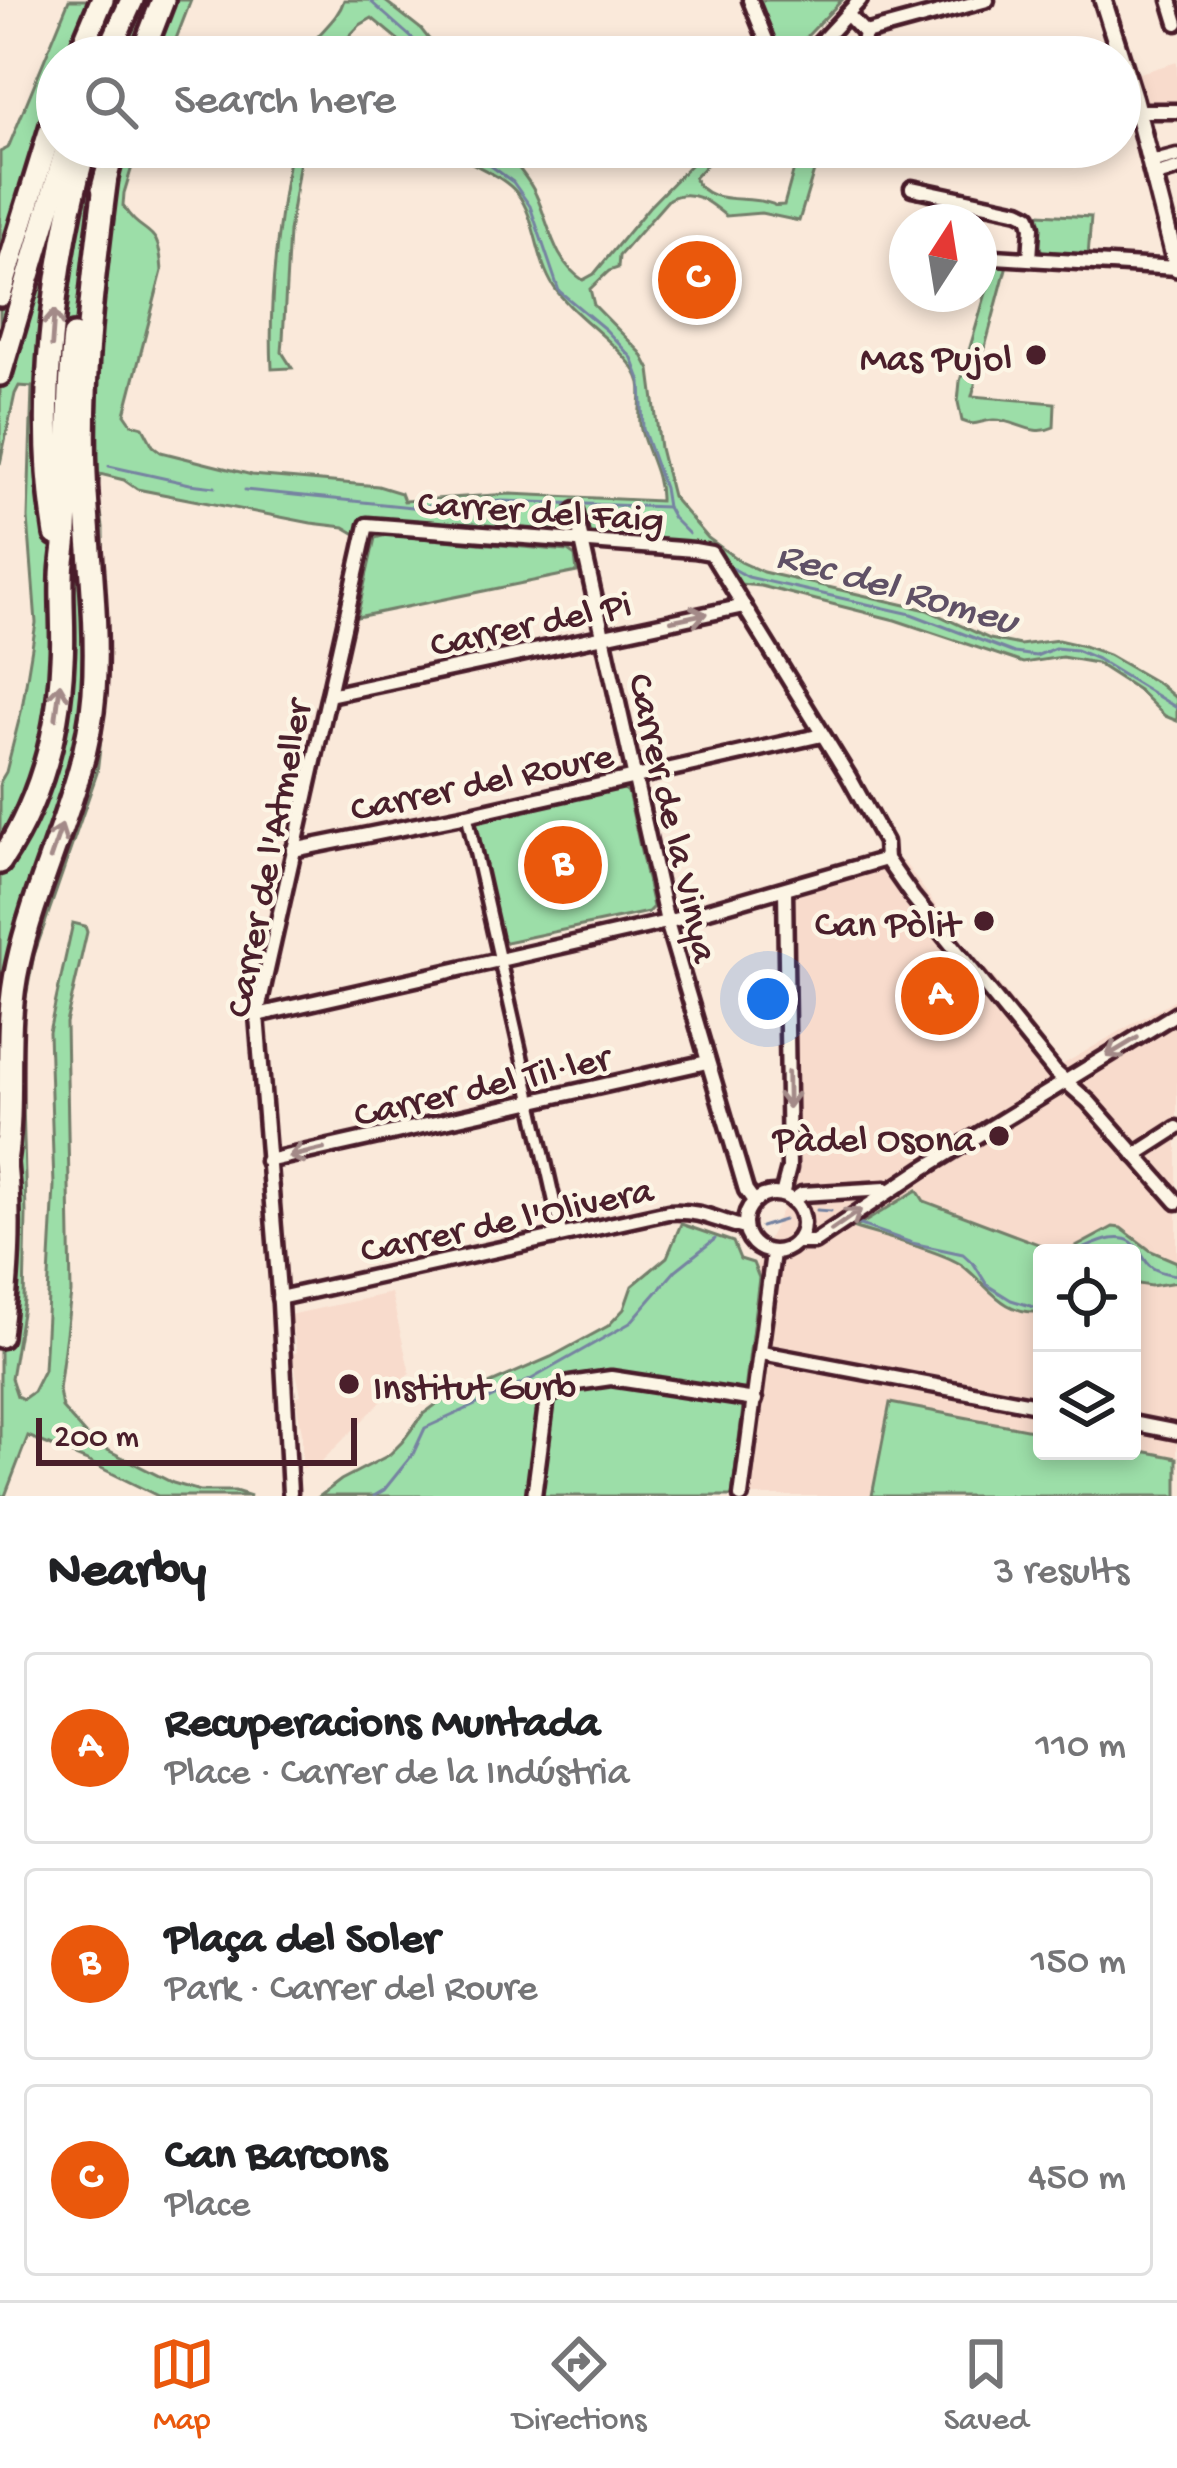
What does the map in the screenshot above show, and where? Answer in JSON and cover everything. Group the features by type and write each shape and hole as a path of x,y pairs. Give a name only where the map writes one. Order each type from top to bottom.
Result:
{"highway":[{"path":"86,36 101,0"},
{"path":"116,36 132,0"},
{"path":"149,36 164,0"},
{"path":"0,295 39,168"},
{"path":"0,374 62,168"},
{"path":"62,570 52,510 48,404 61,256 80,168"},
{"path":"0,862 35,794 60,701 69,377 89,236 108,168"},
{"path":"5,1162 13,988 32,912 78,775 94,695 85,380 88,310 106,177"},
{"path":"0,1130 7,1220 0,1336"}],"street":[{"path":"750,0 765,36"},
{"path":"827,36 860,0"},
{"path":"866,33 987,0"},
{"path":"1103,0 1111,36"},
{"path":"1170,0 1177,23"},
{"path":"847,14 866,33"},
{"path":"1141,111 1177,111"},
{"path":"997,257 1177,268 1141,144"},
{"path":"1151,170 1177,156"},
{"path":"1151,170 1177,169"},
{"path":"911,188 1029,216 1030,259"},
{"name":"Carrer de la Vinya","path":"575,510 667,922 746,1190 754,1201"},
{"name":"Carrer del Faig","path":"367,525 711,553 744,606"},
{"name":"Carrer de l'Atmeller","path":"290,1493 257,1015 367,525"},
{"path":"744,606 849,777 885,842 886,860 912,896 1055,1072 1177,1202"},
{"name":"Carrer del Pi","path":"328,695 744,606"},
{"name":"Carrer del Roure","path":"293,850 822,734"},
{"path":"467,814 562,1235"},
{"path":"257,1015 667,922 886,860"},
{"path":"785,889 787,1198"},
{"path":"796,1242 814,1242 893,1187 1177,1013"},
{"name":"Carrer del Til·ler","path":"267,1162 707,1063"},
{"path":"1135,1155 1177,1128"},
{"path":"787,1198 799,1208 803,1223 796,1242 773,1252 754,1246 745,1228 746,1213 765,1195 787,1198 893,1187"},
{"name":"Carrer de l'Olivera","path":"279,1298 668,1212 691,1210 745,1228"},
{"path":"741,1496 773,1252"},
{"path":"762,1353 1033,1404"},
{"path":"534,1496 547,1397 570,1384 610,1378 755,1400"},
{"path":"1141,1425 1177,1432"}],"shaded area":[{"path":"1177,62 1177,105 1143,103 1141,73"},
{"path":"903,861 947,927 1062,1065 1177,998 1177,1262 1113,1227 1082,1244 1033,1244 1033,1254 975,1260 856,1227 959,1262 1000,1303 1033,1312 1033,1430 891,1403 872,1496 732,1496 759,1278 756,1266 798,1175 793,893"},
{"path":"1177,1282 1177,1458 1141,1451 1141,1284"},
{"name":"Institut Gurb","path":"391,1293 410,1373 320,1463 302,1468 295,1397 301,1395 289,1315"}],"green space":[{"path":"69,0 191,0 177,36 54,36"},
{"path":"344,0 384,0 426,36 394,36 372,18 349,36 318,36"},
{"path":"758,0 842,0 807,36 772,36"},
{"path":"36,80 36,168 132,168 123,206 154,237 162,271 125,414 132,424 143,427 153,446 252,475 378,486 401,493 404,501 510,494 660,501 641,430 641,389 635,371 554,287 524,203 502,180 481,168 519,168 533,189 559,253 583,280 594,274 687,168 703,168 694,178 716,196 775,206 784,205 794,168 815,168 799,221 761,213 726,216 699,198 669,199 619,256 618,268 590,289 594,305 641,353 650,370 672,496 708,538 763,572 927,610 990,639 1020,645 1058,640 1084,646 1109,655 1177,699 1177,721 1096,663 1062,657 1023,663 895,620 739,584 715,546 366,519 361,537 344,527 137,489 100,474 108,678 97,773 34,955 21,1023 24,1301 11,1378 17,1396 23,1399 33,1392 44,1370 54,1186 49,1032 73,923 85,926 87,932 66,1023 71,1293 59,1390 62,1408 92,1442 173,1483 251,1496 158,1496 28,1436 5,1496 0,1496 0,782 22,708 36,623 28,518 32,387 19,386 15,394 0,464 0,152 8,148"},
{"path":"288,168 299,168 289,232 282,352 292,368 272,369 273,285"},
{"path":"1039,214 1091,217 1088,257 1045,254 1038,241"},
{"path":"997,259 1008,261 997,302"},
{"path":"980,312 994,312 972,396 1055,403 1054,427 962,421 960,381"},
{"path":"386,535 568,551 575,556 577,572 357,617 375,538"},
{"path":"622,787 628,792 653,907 648,912 500,941 472,823 475,819"},
{"path":"917,1190 924,1201 1038,1244 1033,1244 1033,1312 1007,1304 954,1261 855,1228"},
{"path":"681,1224 733,1242 740,1259 753,1263 759,1278 732,1496 320,1496 389,1455 438,1403 551,1357 608,1326 624,1309 632,1286 667,1257"},
{"path":"1113,1227 1121,1228 1151,1251 1177,1262 1177,1282 1141,1284 1141,1244 1082,1244"},
{"path":"890,1403 1033,1430 1033,1460 1141,1460 1141,1451 1177,1458 1177,1496 872,1496"}],"waterway":[{"path":"369,0 410,36"},
{"path":"494,168 513,182 530,206 559,291 632,358 641,382 643,429 667,507 689,534"},
{"name":"Rec del Romeu","path":"109,466 215,487"},
{"name":"Rec del Romeu","path":"245,490 412,507 502,501 667,507"},
{"name":"Rec del Romeu","path":"732,568 748,577 911,614 1014,653 1036,656 1055,648 1076,650 1177,708"},
{"path":"817,1210 831,1211"},
{"path":"761,1227 784,1220"},
{"path":"858,1224 963,1254 987,1285 1033,1307"},
{"path":"374,1496 413,1454 425,1428 530,1380 630,1323 676,1270 715,1239"},
{"path":"1096,1244 1120,1239 1133,1244"},
{"path":"1141,1253 1152,1267 1177,1275"}],"place":[{"name":"Can Barcons","path":"697,280"},
{"name":"Mas Pujol","path":"1036,355"},
{"name":"Plaça del Soler","path":"563,865"},
{"name":"Can Pòlit","path":"984,921"},
{"name":"Recuperacions Muntada","path":"940,996"},
{"name":"Pàdel Osona","path":"999,1136"},
{"name":"Institut Gurb","path":"349,1384"}]}
